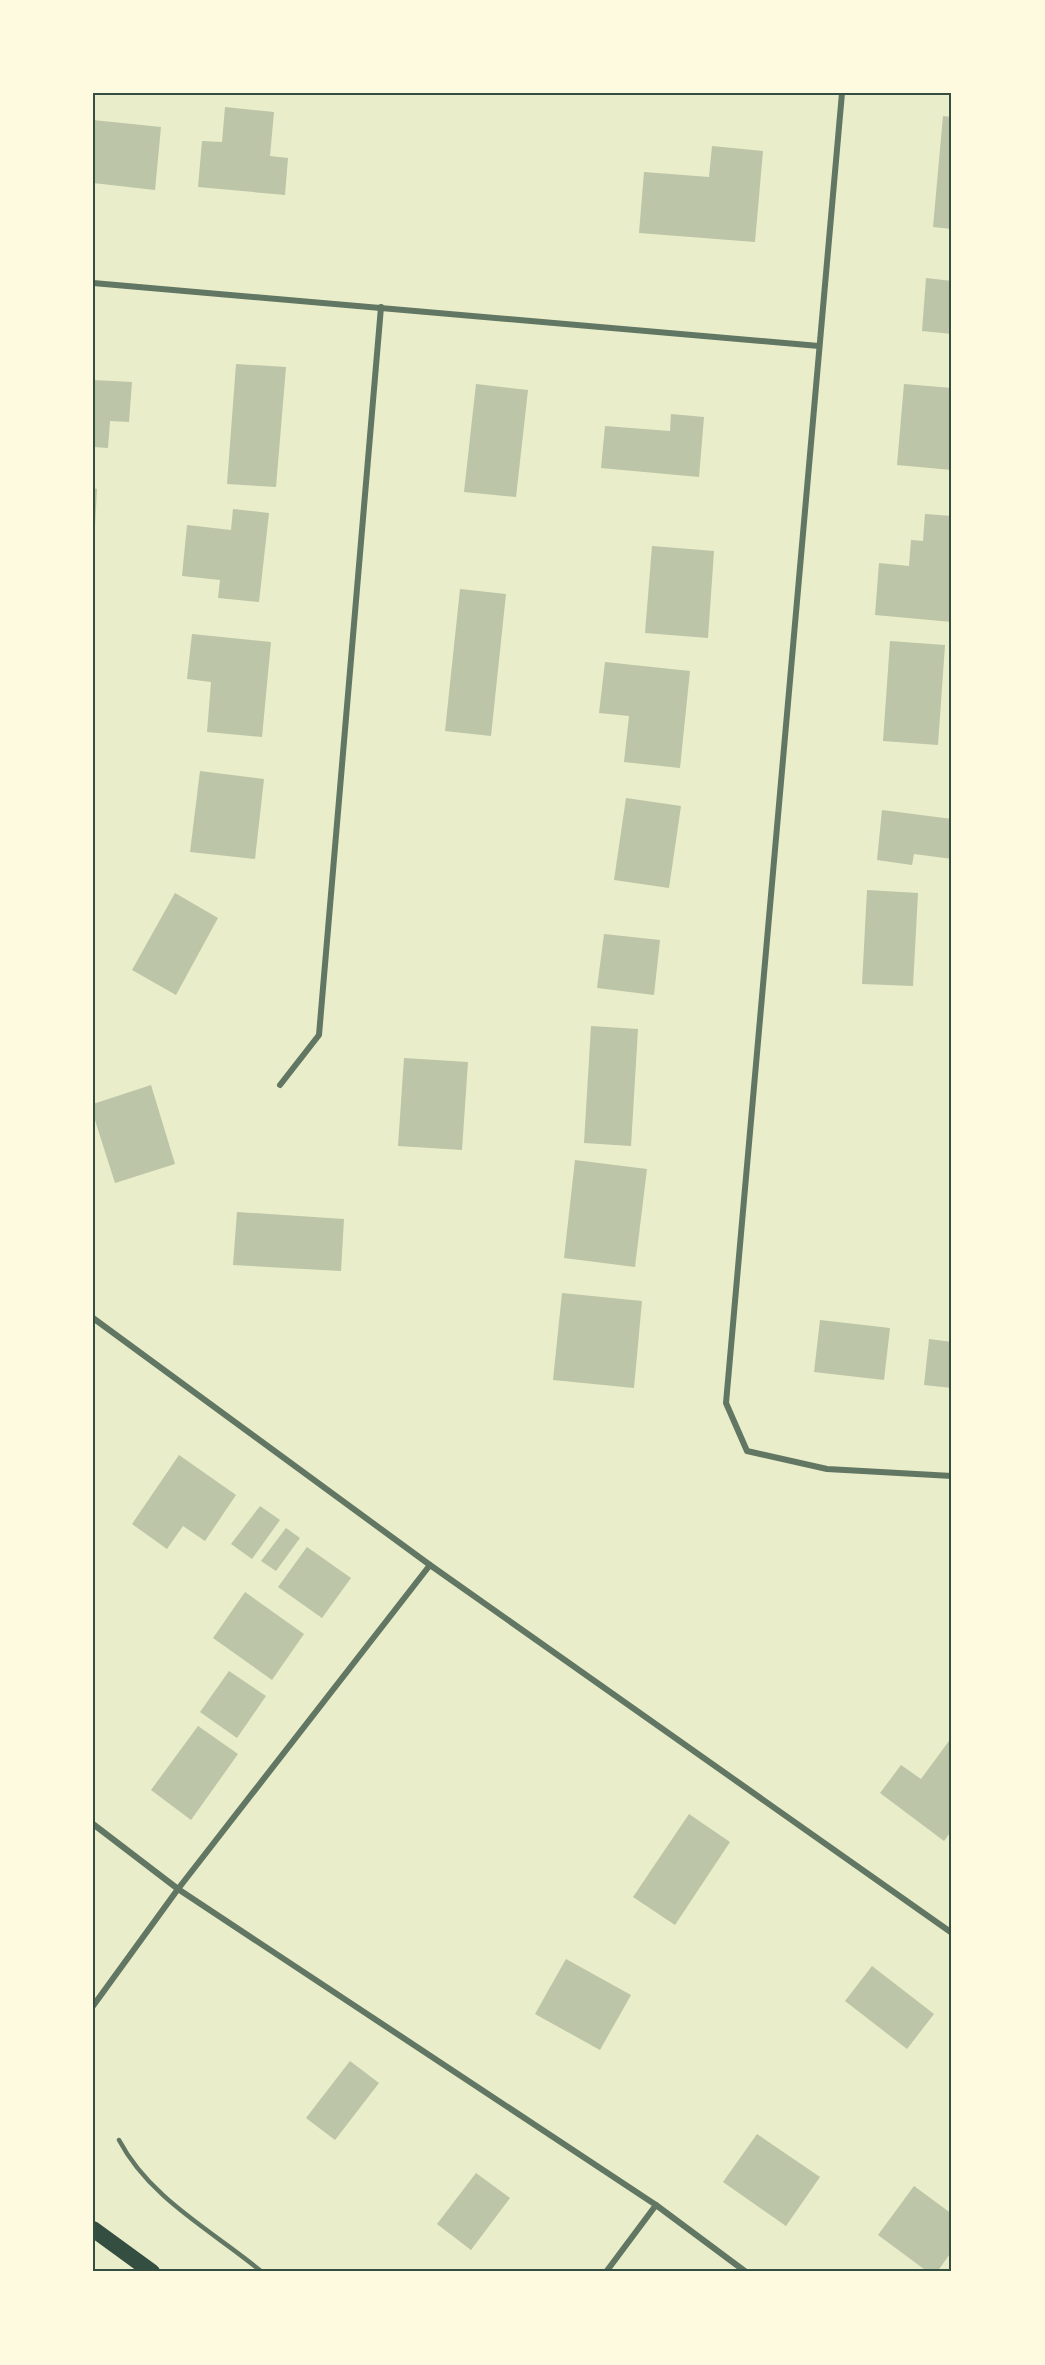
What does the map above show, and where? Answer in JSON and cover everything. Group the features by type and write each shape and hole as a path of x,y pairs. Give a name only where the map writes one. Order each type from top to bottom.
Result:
{"highway":[{"path":"93,2229 152,2272"}],"street":[{"path":"842,93 726,1403 747,1451 827,1469 952,1476"},
{"path":"93,284 819,346"},
{"path":"280,1085 319,1035 381,307"},
{"path":"93,1318 430,1565 952,1933"},
{"path":"93,2006 178,1889 430,1565"},
{"path":"93,1824 178,1889 656,2205 746,2272"},
{"path":"606,2272 656,2205"}],"lane":[{"path":"119,2140 131,2162 169,2201 262,2272"}],"building":[{"path":"225,107 274,112 270,156 288,158 285,195 198,187 202,141 222,142"},
{"path":"943,116 952,117 952,229 933,227"},
{"path":"93,120 161,127 155,190 93,183"},
{"path":"712,146 763,151 755,242 639,233 644,172 709,177"},
{"path":"926,278 952,281 952,334 922,331"},
{"path":"236,364 286,367 276,487 227,484"},
{"path":"93,380 132,382 129,422 110,421 108,448 93,447"},
{"path":"476,384 528,390 516,497 464,492"},
{"path":"904,384 952,388 952,470 897,465"},
{"path":"671,414 704,417 699,477 601,468 605,426 670,431"},
{"path":"93,488 97,489 95,526 93,526"},
{"path":"233,509 269,513 259,602 218,598 220,580 182,576 187,525 231,530"},
{"path":"925,514 952,516 952,622 875,615 879,563 909,566 911,540 923,541"},
{"path":"652,546 714,551 708,638 645,633"},
{"path":"460,589 506,594 491,736 445,731"},
{"path":"192,634 271,642 262,737 207,732 211,682 187,679"},
{"path":"890,641 945,645 938,745 883,741"},
{"path":"605,662 690,671 680,768 624,762 629,716 599,713"},
{"path":"200,771 264,779 255,859 190,852"},
{"path":"626,798 681,806 669,888 614,880"},
{"path":"882,810 952,819 952,859 914,854 912,865 877,860"},
{"path":"867,890 918,893 913,986 862,984"},
{"path":"175,893 218,918 176,995 132,970"},
{"path":"604,934 660,940 654,995 597,988"},
{"path":"591,1026 638,1029 631,1146 584,1143"},
{"path":"404,1058 468,1062 462,1150 398,1146"},
{"path":"151,1085 175,1164 115,1183 93,1114 93,1104"},
{"path":"575,1160 647,1169 635,1267 564,1258"},
{"path":"237,1212 344,1219 341,1271 233,1265"},
{"path":"562,1293 642,1301 634,1388 553,1380"},
{"path":"820,1320 890,1328 884,1380 814,1372"},
{"path":"929,1339 952,1342 952,1388 924,1385"},
{"path":"179,1455 236,1495 205,1541 183,1526 167,1549 132,1524"},
{"path":"260,1506 280,1520 252,1559 231,1544"},
{"path":"286,1528 300,1538 276,1571 261,1561"},
{"path":"307,1547 351,1578 322,1618 278,1587"},
{"path":"245,1592 304,1634 272,1680 213,1638"},
{"path":"229,1671 266,1696 237,1738 200,1712"},
{"path":"198,1726 238,1754 191,1820 151,1790"},
{"path":"949,1741 952,1743 952,1830 944,1841 880,1793 901,1765 921,1779"},
{"path":"689,1814 730,1842 675,1925 633,1897"},
{"path":"566,1959 631,1995 600,2050 535,2014"},
{"path":"872,1966 934,2014 907,2049 845,2001"},
{"path":"350,2061 379,2083 335,2140 306,2118"},
{"path":"757,2134 820,2177 786,2226 723,2182"},
{"path":"476,2173 510,2198 471,2250 437,2224"},
{"path":"914,2186 952,2214 952,2251 937,2272 928,2272 878,2235"}]}
